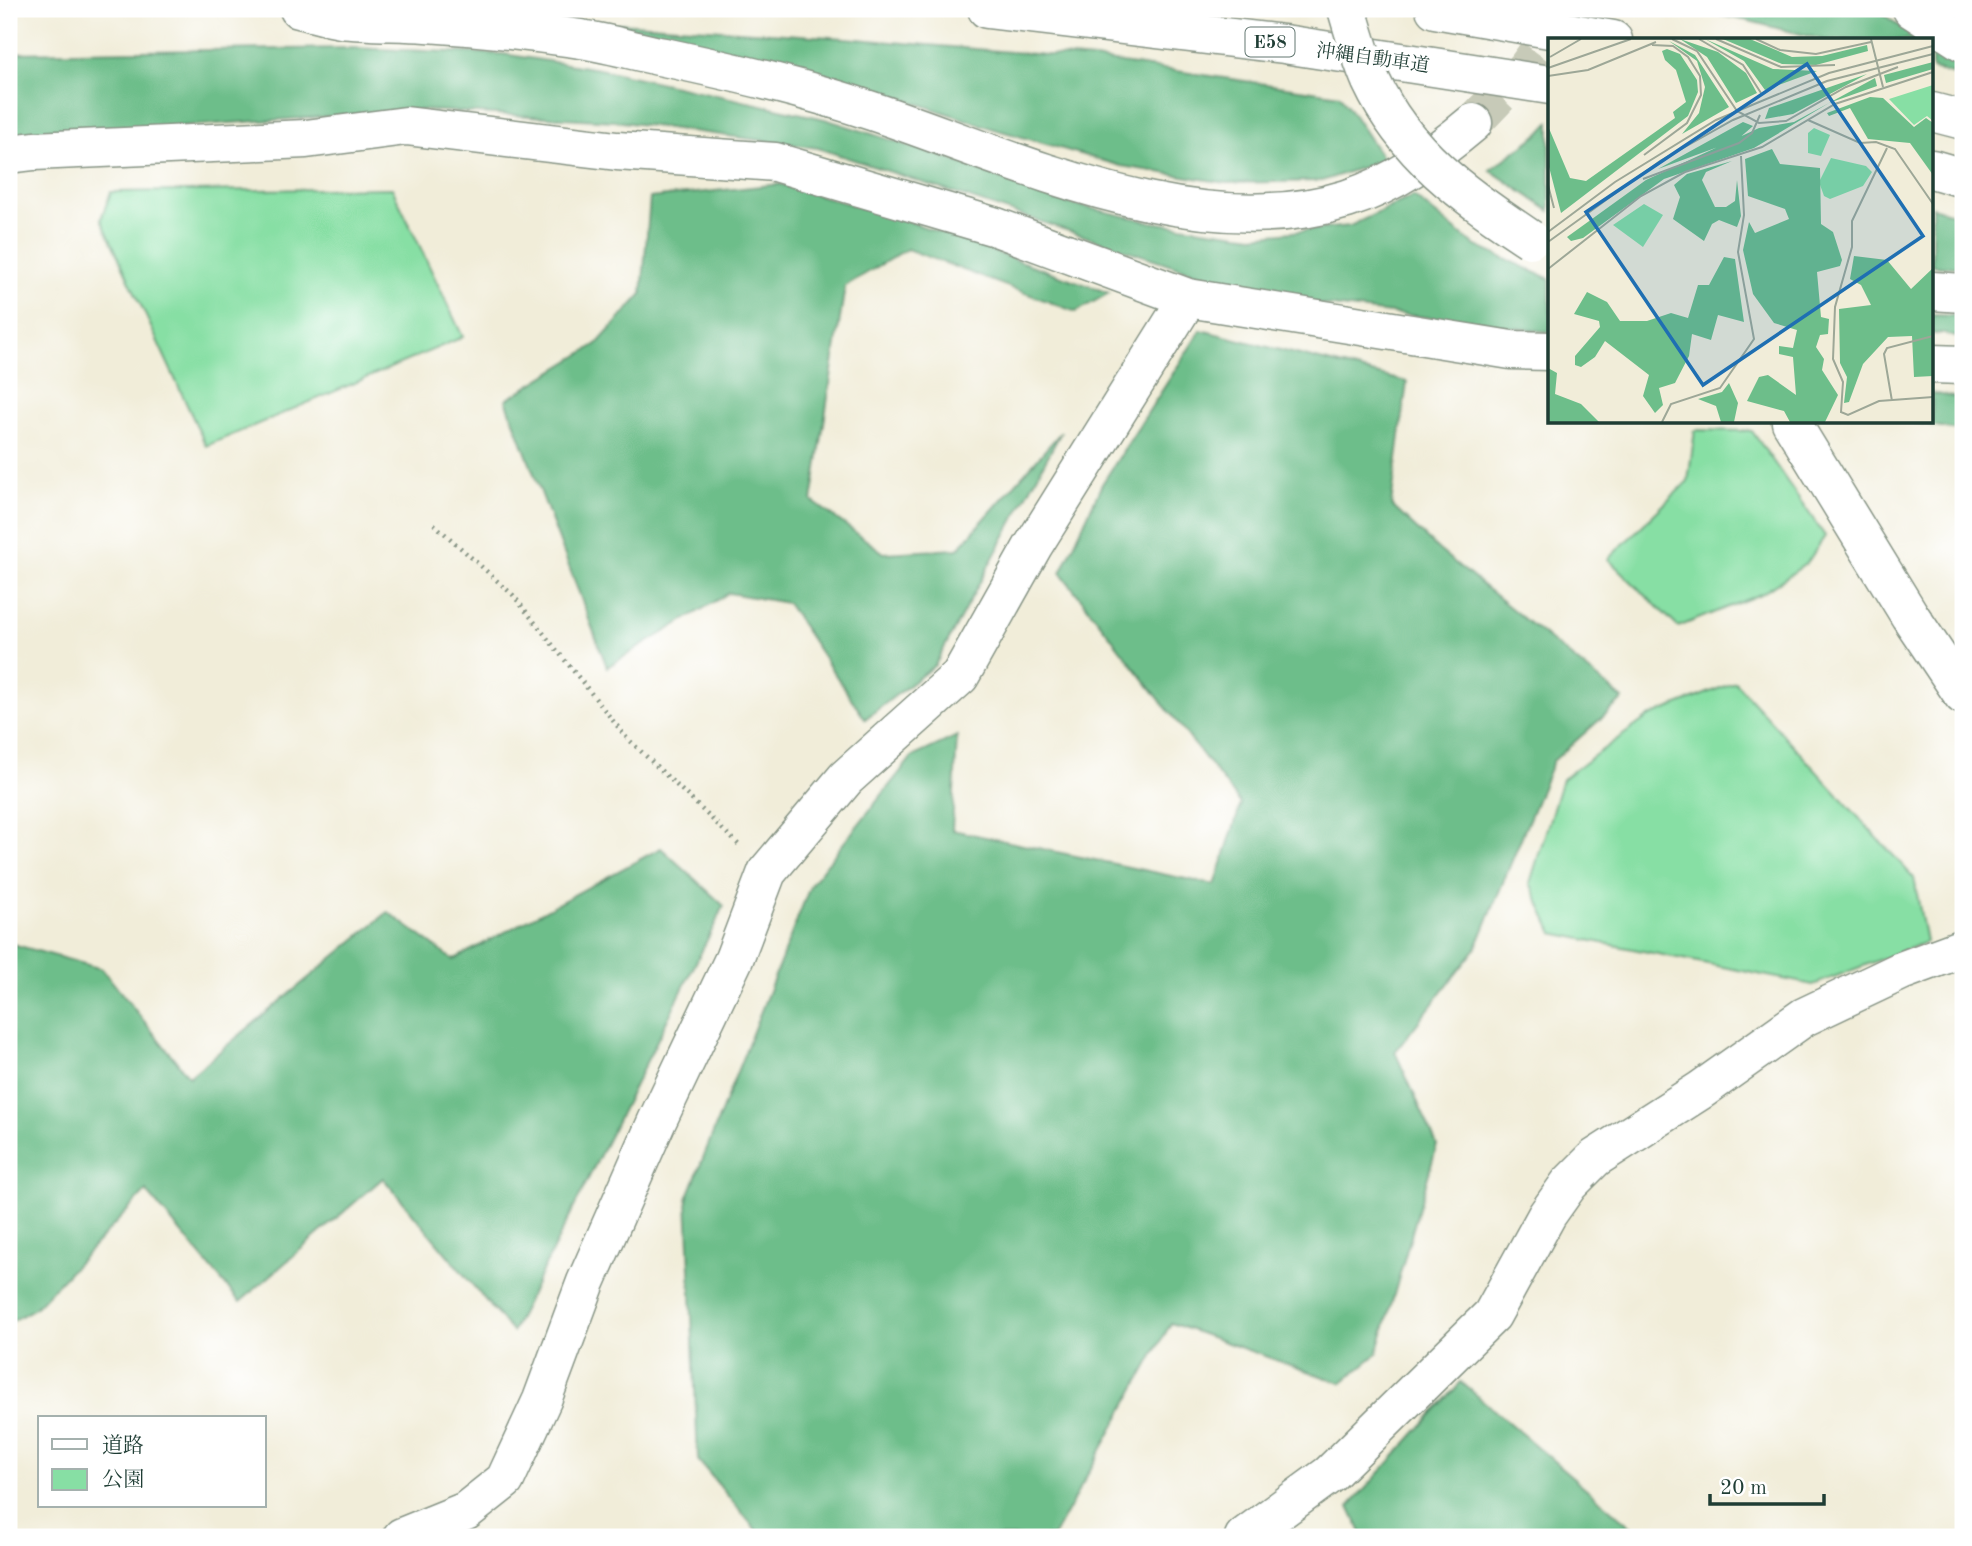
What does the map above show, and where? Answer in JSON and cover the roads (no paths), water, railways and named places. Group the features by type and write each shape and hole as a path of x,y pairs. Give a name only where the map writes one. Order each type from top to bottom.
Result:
{"main road":[{"path":"299,9 339,19 427,23 576,38 689,62 812,92 871,110 1024,166 1101,190 1179,206 1228,211 1275,212 1348,198 1417,165 1472,124"},
{"name":"沖縄自動車道","path":"987,9 1284,44 1548,85"},
{"path":"1347,9 1370,79 1408,139 1433,168 1467,196 1540,244"},
{"path":"1435,9 1602,38"},
{"path":"1912,9 1963,42"},
{"path":"1934,113 1963,120"},
{"path":"9,154 306,139 406,126 617,151 775,162 996,228 1188,298 1511,350 1548,351"},
{"path":"1934,170 1963,178"},
{"path":"1934,291 1963,293"},
{"path":"402,1537 466,1511 505,1480 542,1400 586,1282 657,1121 734,959 767,872 846,778 960,676 1033,547 1188,298"},
{"path":"1934,364 1963,365"},
{"path":"1792,424 1910,616 1963,695"},
{"path":"1244,1537 1330,1474 1492,1315 1547,1215 1569,1184 1595,1158 1701,1090 1804,1017 1901,971 1963,948"}],"tunnel":[{"path":"1473,123 1526,68 1542,46 1559,9"}]}
